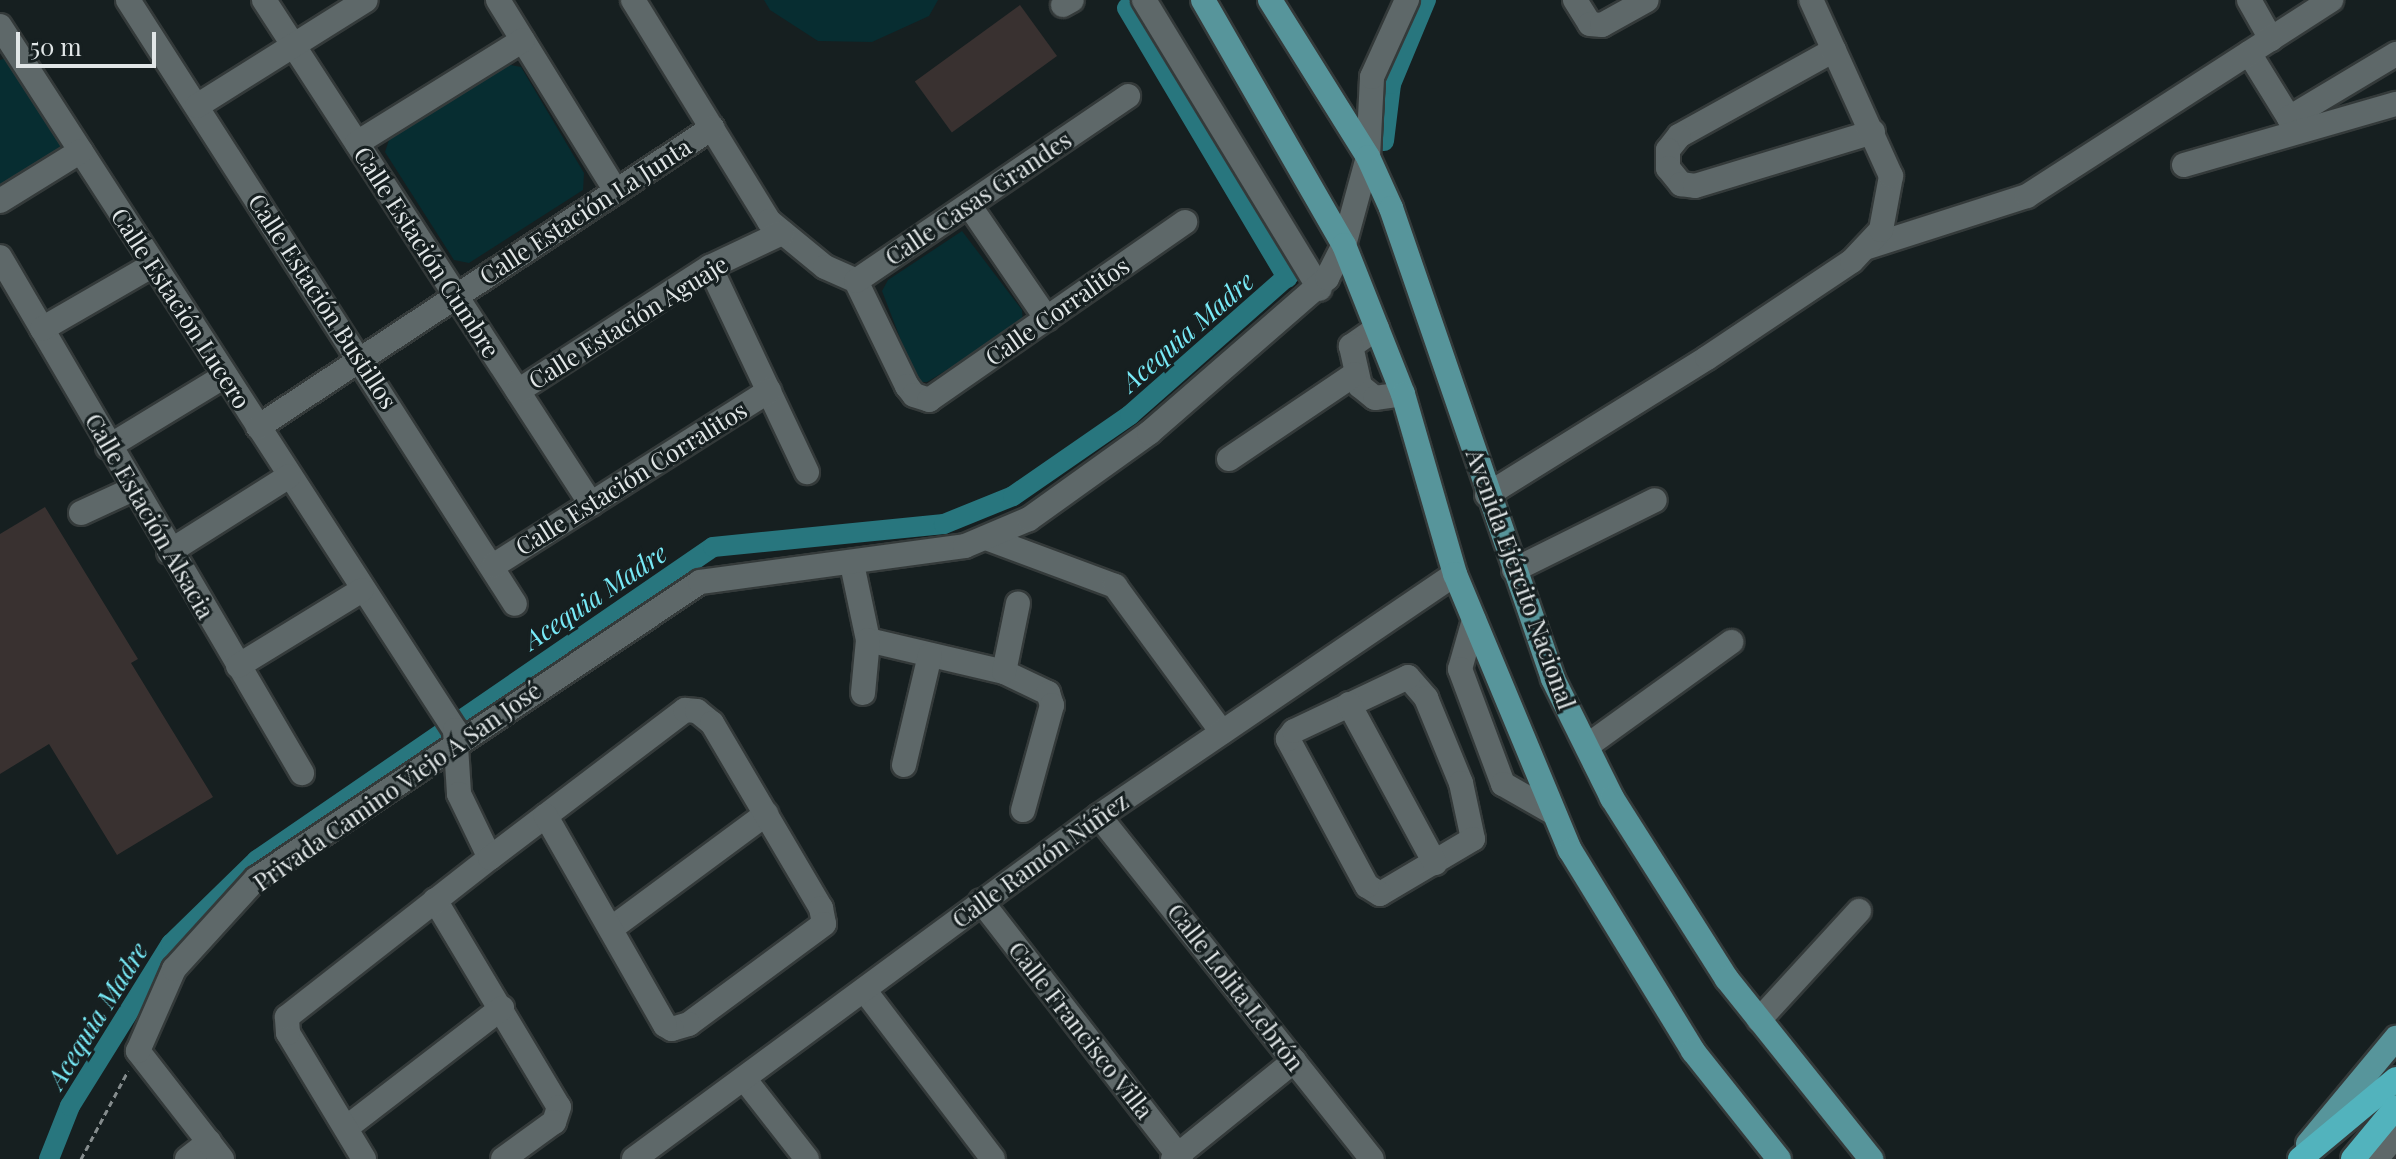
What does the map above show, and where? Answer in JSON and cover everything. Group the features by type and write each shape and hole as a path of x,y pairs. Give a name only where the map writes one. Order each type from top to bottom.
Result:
{"highway":[{"path":"2298,1159 2396,1079"},
{"path":"2353,1159 2396,1107"}],"main road":[{"path":"1203,0 1344,245 1403,394 1455,574 1570,850 1693,1051 1779,1159"},
{"name":"Avenida Ejército Nacional","path":"1270,0 1368,157 1419,286 1487,495 1553,679 1587,746 1669,894 1759,1020 1863,1156"},
{"path":"2298,1159 2396,1038"}],"street":[{"name":"Calle Estación Bustillos","path":"128,0 515,604"},
{"name":"Calle Estación Cumbre","path":"264,0 591,504"},
{"path":"197,106 366,0"},
{"path":"498,0 616,191"},
{"path":"633,0 773,231 825,267 856,281"},
{"path":"1144,0 1320,289"},
{"path":"863,693 868,640 852,564 939,552 986,538 1029,519 1149,433 1320,289 1344,245 1368,157 1372,77 1407,0"},
{"path":"1575,0 1590,24 1602,25 1647,0"},
{"path":"1487,495 1707,358 1863,249 1881,230 1890,205 1891,176 1811,0"},
{"path":"2249,0 2271,39"},
{"path":"1863,249 2027,196 2331,0"},
{"name":"Calle Estación Lucero","path":"3,37 81,151 452,729"},
{"path":"357,143 523,40"},
{"path":"1834,50 1679,136 1668,150 1668,168 1681,184 1695,186 1873,132"},
{"path":"2249,53 2294,125"},
{"path":"2294,125 2396,54"},
{"name":"Calle Casas Grandes","path":"856,281 1128,96"},
{"path":"2184,165 2294,125 2396,104"},
{"name":"Calle Estación La Junta","path":"258,427 712,128"},
{"path":"0,201 81,151"},
{"path":"969,205 1047,319"},
{"name":"Calle Corralitos","path":"856,281 907,386 914,395 929,400 1185,222"},
{"name":"Calle Estación Aguaje","path":"518,391 710,267 773,231"},
{"name":"Calle Estación Alsacia","path":"0,257 169,552 302,773"},
{"path":"42,329 153,265"},
{"path":"710,267 807,472"},
{"path":"1377,328 1351,346 1355,374 1369,397 1403,394"},
{"path":"1229,459 1355,374"},
{"path":"108,447 225,376"},
{"name":"Calle Estación Corralitos","path":"493,566 769,391"},
{"path":"169,552 289,476"},
{"path":"81,513 133,489"},
{"path":"1514,570 1655,500"},
{"path":"986,538 1115,586 1222,732"},
{"name":"Privada Camino Viejo A San José","path":"138,1051 174,969 256,879 452,729 700,582 852,564"},
{"name":"Calle Ramón Núñez","path":"634,1159 746,1081 981,901 1099,816 1455,574"},
{"path":"238,666 362,590"},
{"path":"1004,672 1018,603"},
{"path":"1474,620 1460,669 1503,781 1552,812"},
{"path":"868,640 1004,672 1041,687 1052,705 1023,810"},
{"path":"1587,746 1731,642"},
{"path":"904,765 930,655"},
{"path":"1404,677 1413,681 1426,698 1464,792 1472,844 1380,894 1373,891 1289,745 1294,731 1404,677"},
{"path":"1349,704 1435,863"},
{"path":"364,1159 288,1033 287,1017 435,900 685,710 697,711 712,723 821,908 824,924 820,932 689,1024 672,1029 665,1025 546,816"},
{"path":"452,729 459,794 490,858"},
{"path":"1464,792 1503,781"},
{"path":"612,928 766,814"},
{"name":"Calle Lolita Lebrón","path":"1099,816 1372,1159"},
{"path":"435,900 559,1107 554,1122 503,1159"},
{"name":"Calle Francisco Villa","path":"981,901 1177,1158"},
{"path":"1759,1020 1859,911"},
{"path":"865,991 993,1159"},
{"path":"346,1128 502,1008"},
{"path":"138,1051 216,1150 187,1159"},
{"path":"1177,1158 1294,1061"},
{"path":"746,1081 807,1159"},
{"path":"2376,1159 2396,1135"}],"path":[{"path":"81,1159 138,1051"}],"shaded area":[{"path":"764,0 938,0 929,16 872,42 818,41 770,10"},
{"path":"9,57 63,150 0,194 0,60"},
{"path":"506,64 521,67 584,173 583,190 469,263 454,260 385,152 391,134"},
{"path":"962,231 1022,310 1023,324 927,382 917,382 882,291 888,280"}],"building":[{"path":"1020,5 1057,56 952,132 915,81"},
{"path":"45,507 138,659 131,663 213,797 117,855 49,744 0,774 0,534"}],"waterway":[{"name":"Acequia Madre","path":"1384,141 1391,84 1426,0"},
{"path":"1127,8 1287,278"},
{"name":"Acequia Madre","path":"49,1159 70,1106 171,944 257,860 713,547 944,524 1013,496 1130,415 1297,268"}]}
